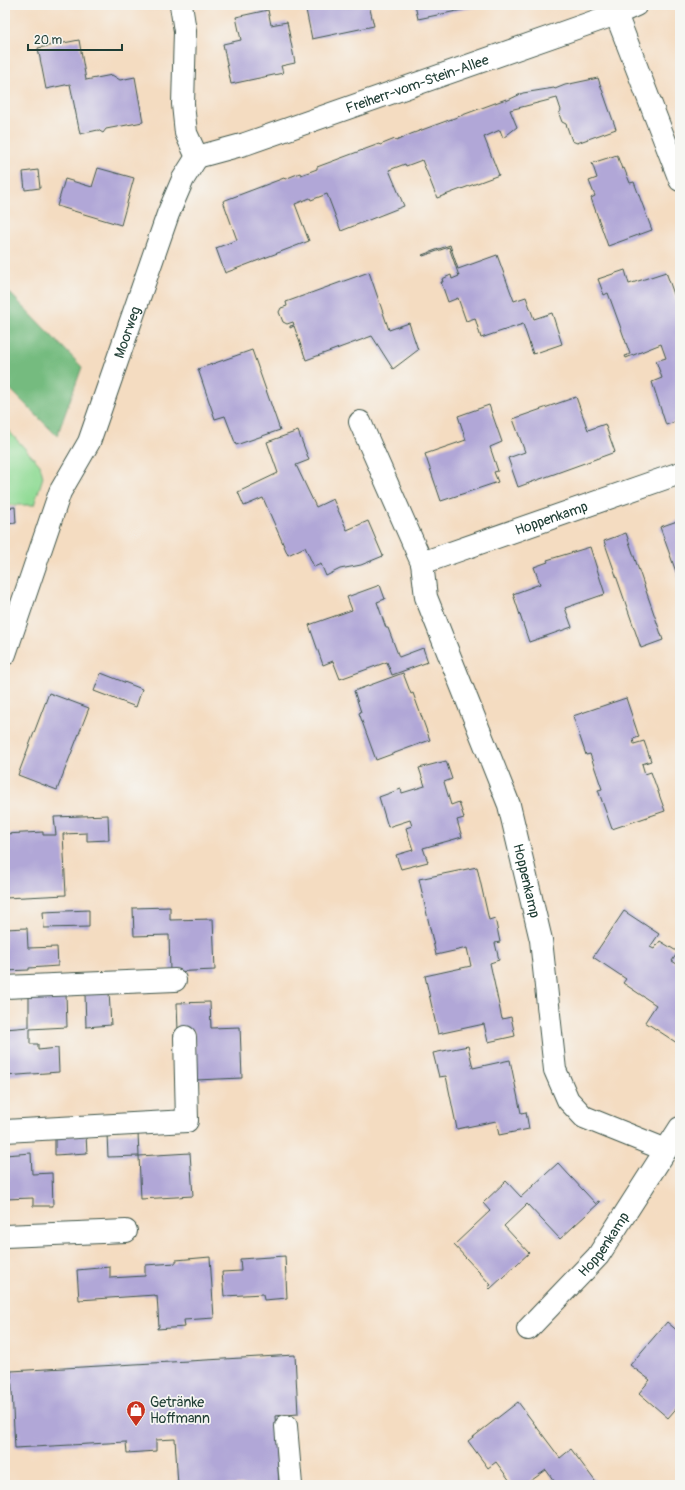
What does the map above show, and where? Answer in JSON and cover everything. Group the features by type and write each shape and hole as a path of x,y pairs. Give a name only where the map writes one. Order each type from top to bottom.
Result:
{"street":[{"path":"181,5 185,31 183,104 186,133 197,157"},
{"name":"Freiherr-vom-Stein-Allee","path":"197,157 245,144 616,14 636,5"},
{"path":"616,14 680,180"},
{"name":"Moorweg","path":"5,654 60,492 89,442 168,214 183,179 197,157"},
{"name":"Hoppenkamp","path":"360,422 422,563 426,597 509,805 540,940 555,1070 568,1100 584,1117 666,1150"},
{"name":"Hoppenkamp","path":"422,563 680,473"},
{"path":"5,987 175,980"},
{"path":"5,1131 187,1121 185,1037"},
{"name":"Hoppenkamp","path":"528,1329 598,1256 680,1128"},
{"path":"5,1236 126,1231"},
{"path":"286,1426 291,1485"}],"green space":[{"path":"5,288 82,367 57,436 5,384"},
{"path":"5,427 40,465 43,477 34,505 5,505"}],"building":[{"path":"305,5 369,5 374,26 312,39"},
{"path":"415,5 481,5 481,6 418,19"},
{"path":"268,10 271,25 287,22 295,63 281,66 283,73 231,84 223,44 241,40 236,17"},
{"path":"79,40 86,80 112,75 120,80 135,77 143,122 106,129 103,133 98,130 80,134 70,84 46,89 38,48"},
{"path":"598,78 616,129 577,143 572,141 566,124 562,122 559,114 561,110 557,98 510,110 517,127 503,138 500,130 484,137 499,175 437,198 422,160 406,166 405,164 389,170 404,206 341,231 327,194 311,200 310,198 295,204 309,241 225,273 216,248 237,240 223,201 284,178 285,179 300,173 301,175 317,169 317,167 379,144 380,145 395,139 396,141 506,99 506,101 523,93 555,89 565,85"},
{"path":"617,155 622,169 624,168 630,183 634,182 652,230 608,246 591,198 595,196 589,181 597,178 592,163"},
{"path":"98,168 134,178 121,225 57,206 65,179 92,187"},
{"path":"38,170 40,188 25,190 23,172"},
{"path":"450,245 458,269 497,255 514,301 526,297 534,319 552,313 562,344 533,354 523,324 481,338 475,318 466,321 458,298 448,302 441,282 443,282 442,279 451,275 452,279 459,276 449,247 423,256 422,255"},
{"path":"625,270 629,284 666,272 680,311 680,420 666,425 652,382 662,378 656,361 666,358 661,344 626,358 625,356 630,354 608,293 604,295 598,279"},
{"path":"369,272 389,330 409,323 418,350 393,369 372,336 306,360 294,326 290,328 290,326 294,325 293,322 287,324 283,322 279,312 281,308 287,306 286,302"},
{"path":"252,350 280,430 236,445 225,416 215,419 198,369"},
{"path":"576,397 588,430 605,424 615,452 518,487 508,458 525,452 513,419"},
{"path":"489,405 502,442 490,447 498,471 494,472 498,482 441,501 425,454 466,440 458,416"},
{"path":"298,431 309,460 296,465 316,507 333,499 347,530 368,521 383,556 361,565 340,569 326,576 321,564 314,567 305,547 288,555 263,498 244,506 238,492 278,473 267,442"},
{"path":"15,507 16,523 5,524 5,508"},
{"path":"680,520 680,583 660,527"},
{"path":"626,533 663,640 641,648 604,541"},
{"path":"590,547 605,594 565,608 572,627 529,642 513,594 540,584 534,567 548,562 547,560"},
{"path":"380,585 385,599 377,602 386,628 388,628 399,657 423,648 428,662 392,675 387,662 340,679 333,661 323,665 309,625 352,610 347,597"},
{"path":"101,673 142,689 136,707 94,691"},
{"path":"403,673 411,694 413,693 430,740 376,760 359,713 361,712 354,691"},
{"path":"49,693 89,708 57,790 18,775"},
{"path":"626,698 639,737 633,739 634,744 644,741 651,761 642,764 645,774 651,772 665,811 612,829 598,790 602,789 590,754 586,755 573,716"},
{"path":"446,761 452,779 444,782 451,805 459,802 464,818 457,820 462,837 423,848 428,862 401,869 396,855 413,850 406,828 412,826 410,820 388,827 379,797 401,789 402,793 425,786 419,768"},
{"path":"108,815 109,840 87,841 87,833 63,834 66,895 5,898 5,834 43,832 43,835 56,835 54,817"},
{"path":"477,867 489,920 495,918 500,942 495,943 499,960 490,963 502,1019 511,1017 515,1036 488,1042 484,1024 438,1034 425,976 471,966 467,948 436,955 419,879"},
{"path":"170,907 170,920 213,919 215,970 170,972 169,935 134,936 133,908"},
{"path":"89,910 89,927 44,928 43,912"},
{"path":"624,911 659,934 650,947 654,949 660,941 678,952 672,961 680,966 680,1045 645,1022 656,1005 623,983 626,979 593,957"},
{"path":"27,928 28,948 57,947 58,966 29,968 29,970 5,971 5,929"},
{"path":"109,992 111,1025 86,1027 85,993"},
{"path":"66,993 67,1027 30,1029 30,1044 38,1044 38,1050 58,1048 59,1072 5,1076 5,1029 29,1027 29,995"},
{"path":"210,1002 211,1028 240,1027 242,1078 196,1080 194,1030 178,1031 177,1003"},
{"path":"468,1046 473,1068 510,1060 521,1113 526,1112 529,1129 499,1135 496,1121 457,1129 446,1076 439,1077 433,1053"},
{"path":"138,1133 139,1156 108,1157 107,1134"},
{"path":"86,1135 87,1153 55,1155 55,1136"},
{"path":"31,1153 32,1174 52,1173 53,1206 33,1206 33,1198 5,1199 5,1155"},
{"path":"190,1153 193,1196 141,1199 139,1156"},
{"path":"558,1163 596,1204 598,1201 600,1202 560,1239 527,1204 504,1226 529,1253 490,1289 488,1287 491,1285 454,1245 490,1211 483,1203 506,1181 521,1197"},
{"path":"285,1256 287,1298 264,1300 263,1294 224,1296 222,1272 241,1271 240,1259"},
{"path":"210,1257 214,1318 184,1320 185,1327 157,1329 159,1327 157,1296 155,1297 155,1295 79,1300 77,1270 110,1267 110,1278 145,1276 145,1265 176,1263 176,1260"},
{"path":"667,1322 680,1333 680,1404 668,1418 639,1393 650,1380 630,1365"},
{"path":"295,1355 298,1414 275,1416 279,1485 178,1485 175,1439 156,1440 156,1451 127,1453 126,1442 15,1448 11,1371"},
{"path":"518,1402 560,1458 571,1449 598,1485 557,1485 546,1470 525,1485 513,1485 496,1462 488,1468 468,1441"}],"place":[{"name":"Getränke Hoffmann","path":"136,1427"}]}
